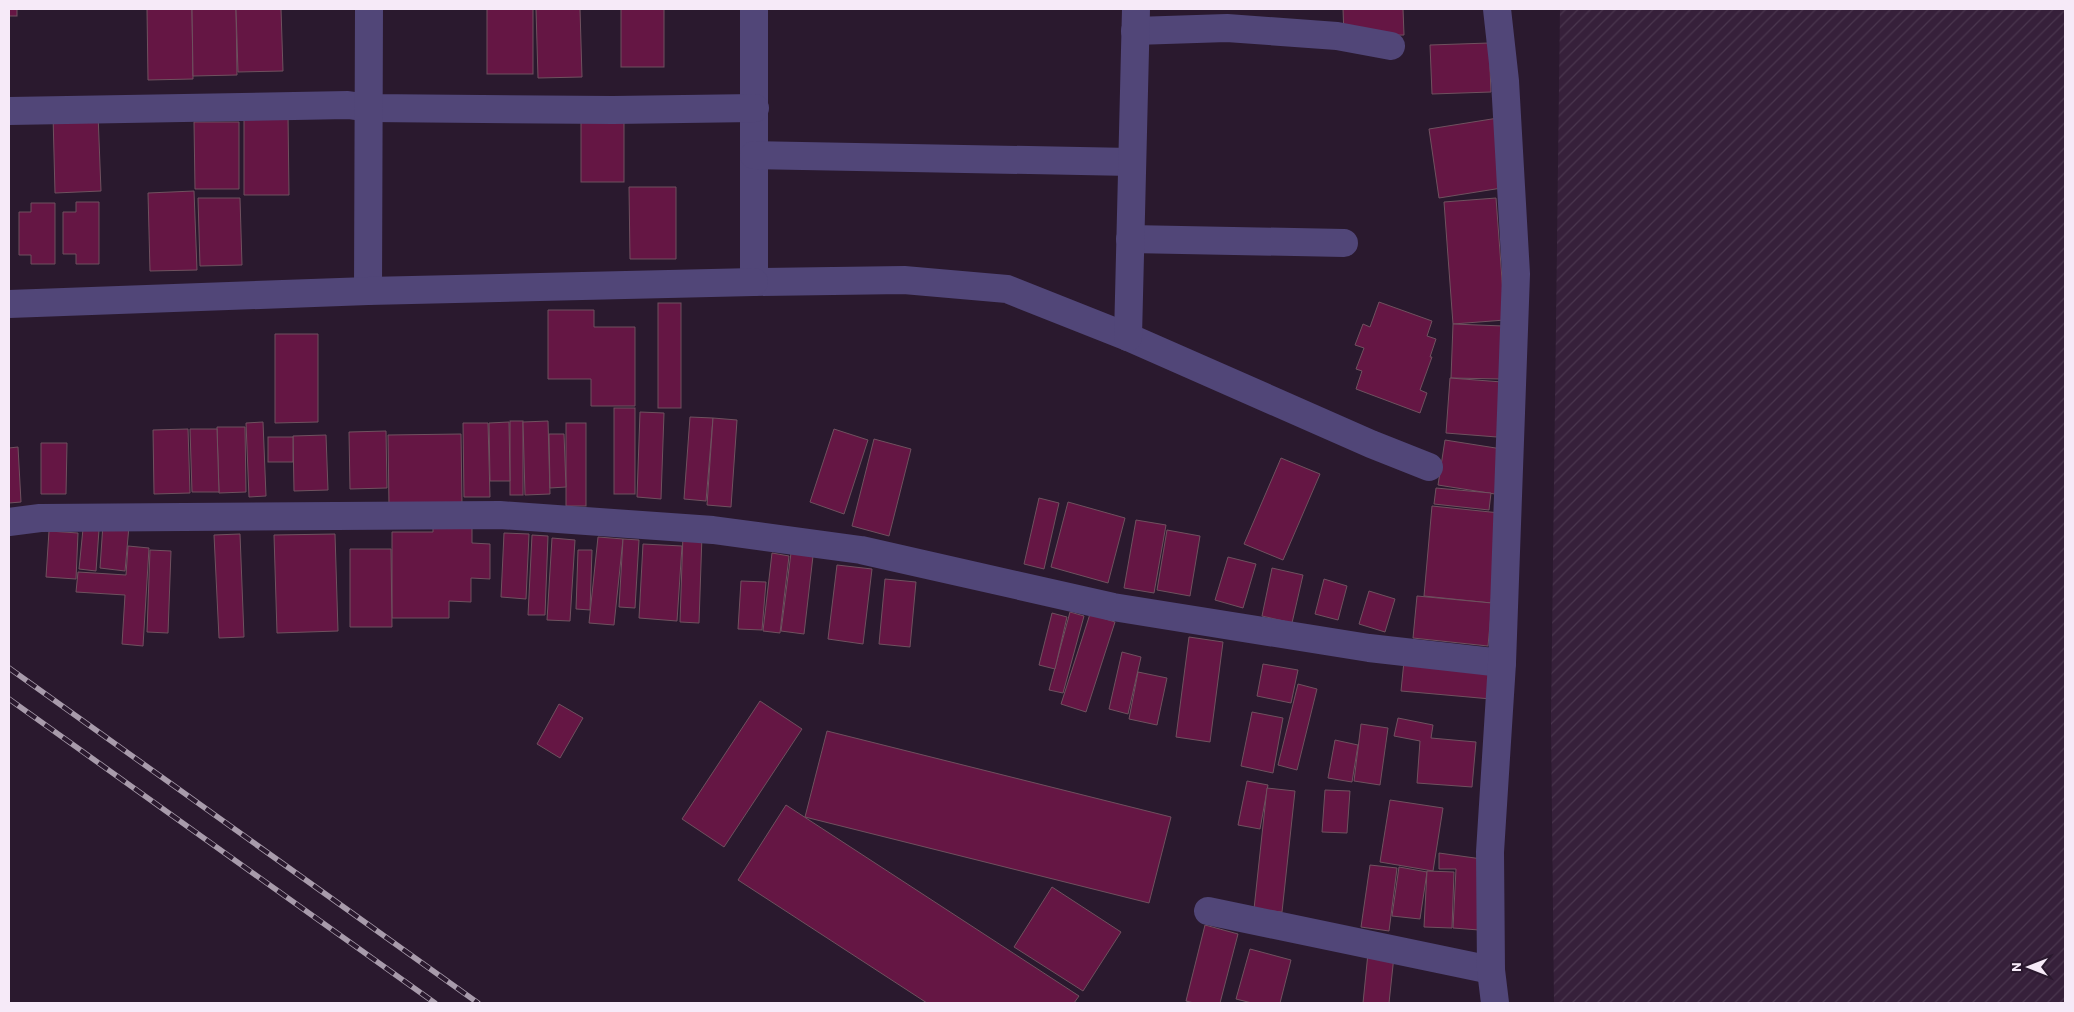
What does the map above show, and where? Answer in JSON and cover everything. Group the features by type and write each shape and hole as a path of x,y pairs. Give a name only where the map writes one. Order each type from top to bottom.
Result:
{"street":[{"path":"368,291 369,9"},
{"path":"754,9 754,282"},
{"path":"1494,1003 1491,970 1490,852 1502,663 1516,274 1505,81 1497,9"},
{"path":"1128,337 1135,20 1337,36 1391,46"},
{"path":"9,111 348,105 369,108 612,110 755,108"},
{"path":"754,155 1132,162"},
{"path":"1130,240 1344,243"},
{"path":"9,304 368,291 754,282 904,280 1007,289 1128,337 1371,444 1429,467"},
{"path":"9,522 40,518 500,515 712,530 861,550 1113,607 1368,648 1502,663"},
{"path":"1208,911 1491,970"}],"shaded area":[{"path":"1560,9 2065,9 2065,1003 1554,1003 1551,719"}],"building":[{"path":"9,9 17,9 17,16 9,16"},
{"path":"147,9 192,9 193,79 148,80"},
{"path":"192,9 236,9 237,75 193,76"},
{"path":"236,9 281,9 283,71 238,72"},
{"path":"487,9 533,9 533,74 487,74"},
{"path":"536,9 580,9 582,77 538,78"},
{"path":"621,9 664,9 664,67 621,67"},
{"path":"1343,9 1403,9 1404,35 1344,36"},
{"path":"1489,43 1491,92 1432,94 1430,45"},
{"path":"98,114 101,191 55,193 53,115"},
{"path":"244,115 288,115 289,195 244,195"},
{"path":"1498,118 1508,187 1439,198 1429,129"},
{"path":"581,121 624,121 624,182 581,182"},
{"path":"194,122 239,122 239,189 195,189"},
{"path":"629,187 676,187 676,259 630,259"},
{"path":"194,191 197,270 150,271 148,193"},
{"path":"198,198 240,198 242,265 200,266"},
{"path":"1496,198 1505,320 1453,324 1444,202"},
{"path":"76,202 99,202 99,264 76,264 76,254 63,254 63,212 76,212"},
{"path":"31,203 55,203 55,264 31,264 31,255 19,255 19,212 31,212"},
{"path":"1379,302 1432,321 1427,336 1436,339 1430,357 1432,357 1420,390 1427,393 1420,413 1356,389 1362,371 1356,369 1364,348 1355,345 1363,324 1370,327"},
{"path":"658,303 681,303 681,408 658,408"},
{"path":"548,310 594,310 594,327 635,327 635,406 591,406 591,379 548,379"},
{"path":"1453,324 1503,326 1502,379 1451,378"},
{"path":"275,334 318,334 318,422 275,423"},
{"path":"1450,378 1502,382 1497,437 1446,433"},
{"path":"614,408 635,408 635,494 614,494"},
{"path":"640,412 664,413 661,499 637,497"},
{"path":"690,417 713,418 706,501 684,499"},
{"path":"713,418 737,420 731,507 707,505"},
{"path":"510,421 523,421 523,495 510,495"},
{"path":"548,421 550,494 525,495 523,422"},
{"path":"263,422 266,496 249,497 246,423"},
{"path":"509,422 510,481 490,481 489,423"},
{"path":"463,423 488,423 490,497 464,497"},
{"path":"566,423 586,423 586,506 566,506"},
{"path":"217,427 245,427 246,492 219,493"},
{"path":"188,429 190,493 154,494 153,430"},
{"path":"190,429 217,429 219,492 192,492"},
{"path":"834,429 868,440 844,514 810,502"},
{"path":"386,431 387,488 350,489 349,432"},
{"path":"461,434 462,505 389,506 388,435"},
{"path":"549,434 564,434 566,487 550,488"},
{"path":"326,435 328,490 294,491 293,436"},
{"path":"268,437 293,437 293,462 268,462"},
{"path":"874,439 911,449 889,536 852,526"},
{"path":"1445,440 1502,449 1495,494 1438,485"},
{"path":"41,443 67,443 66,494 41,494"},
{"path":"18,447 21,502 9,503 9,448"},
{"path":"1281,458 1320,474 1283,560 1244,544"},
{"path":"1436,488 1491,493 1489,510 1434,504"},
{"path":"1039,498 1059,503 1044,569 1024,564"},
{"path":"1068,502 1125,518 1108,583 1051,567"},
{"path":"1432,506 1500,513 1491,603 1424,596"},
{"path":"1136,520 1166,525 1154,593 1124,588"},
{"path":"103,524 129,526 125,571 100,568"},
{"path":"433,526 472,527 472,543 490,544 490,579 471,578 471,602 449,601 449,618 392,618 392,532 433,532"},
{"path":"83,529 99,530 96,571 79,569"},
{"path":"1167,530 1200,536 1190,596 1157,590"},
{"path":"49,531 78,533 76,579 46,577"},
{"path":"504,533 529,534 526,599 501,597"},
{"path":"240,534 244,637 219,638 214,535"},
{"path":"335,534 338,631 277,633 274,535"},
{"path":"683,534 702,535 699,623 680,622"},
{"path":"532,535 548,536 545,615 528,615"},
{"path":"598,537 623,539 614,625 589,623"},
{"path":"552,538 575,540 570,621 547,620"},
{"path":"623,539 639,540 635,608 619,607"},
{"path":"643,544 682,546 677,621 639,618"},
{"path":"128,546 149,548 143,646 122,644 125,595 76,592 78,572 126,575"},
{"path":"350,549 391,549 392,627 350,627"},
{"path":"150,550 171,551 168,633 147,632"},
{"path":"578,550 592,550 590,610 576,609"},
{"path":"772,553 789,556 780,633 763,631"},
{"path":"791,553 813,556 804,634 781,631"},
{"path":"1228,557 1256,564 1243,608 1215,600"},
{"path":"837,565 872,569 863,644 828,639"},
{"path":"1272,568 1303,575 1292,623 1262,616"},
{"path":"885,579 916,582 910,647 879,644"},
{"path":"1324,579 1347,586 1338,620 1315,614"},
{"path":"741,581 766,582 762,630 738,629"},
{"path":"1369,591 1395,599 1385,632 1359,624"},
{"path":"1417,596 1492,603 1488,646 1413,638"},
{"path":"1070,612 1084,616 1063,693 1049,690"},
{"path":"1052,613 1067,617 1055,669 1039,665"},
{"path":"1090,614 1115,622 1086,712 1061,704"},
{"path":"1189,637 1223,642 1210,742 1176,737"},
{"path":"1122,652 1141,657 1128,714 1109,709"},
{"path":"1404,661 1494,669 1491,699 1401,691"},
{"path":"1263,664 1298,670 1291,703 1257,696"},
{"path":"1138,672 1167,678 1157,725 1129,719"},
{"path":"1298,684 1317,689 1297,770 1278,765"},
{"path":"760,701 802,729 724,847 682,819"},
{"path":"559,704 583,718 560,758 537,744"},
{"path":"1252,712 1283,718 1273,773 1241,766"},
{"path":"1398,718 1433,725 1431,738 1476,742 1472,787 1417,783 1420,741 1394,736"},
{"path":"1361,724 1388,728 1380,785 1354,781"},
{"path":"827,731 1171,817 1149,903 805,817"},
{"path":"1335,740 1358,745 1352,782 1328,778"},
{"path":"1247,781 1268,785 1260,829 1238,825"},
{"path":"1267,788 1295,791 1282,912 1254,909"},
{"path":"1325,790 1350,791 1347,833 1322,832"},
{"path":"1390,800 1443,808 1433,871 1380,862"},
{"path":"786,805 1079,996 1074,1003 927,1003 738,880"},
{"path":"1439,853 1482,859 1479,930 1453,928 1456,869 1439,869"},
{"path":"1370,865 1397,868 1389,931 1361,927"},
{"path":"1399,867 1427,872 1420,919 1392,916"},
{"path":"1427,871 1454,872 1452,928 1424,927"},
{"path":"1052,887 1121,932 1083,991 1014,947"},
{"path":"1205,925 1238,934 1220,1003 1194,1003 1186,1001"},
{"path":"1250,949 1291,960 1280,1003 1252,1003 1236,999"},
{"path":"1368,953 1394,956 1389,1003 1363,1003"}],"railway":[{"path":"9,668 478,1003"},
{"path":"9,699 435,1003"}]}
